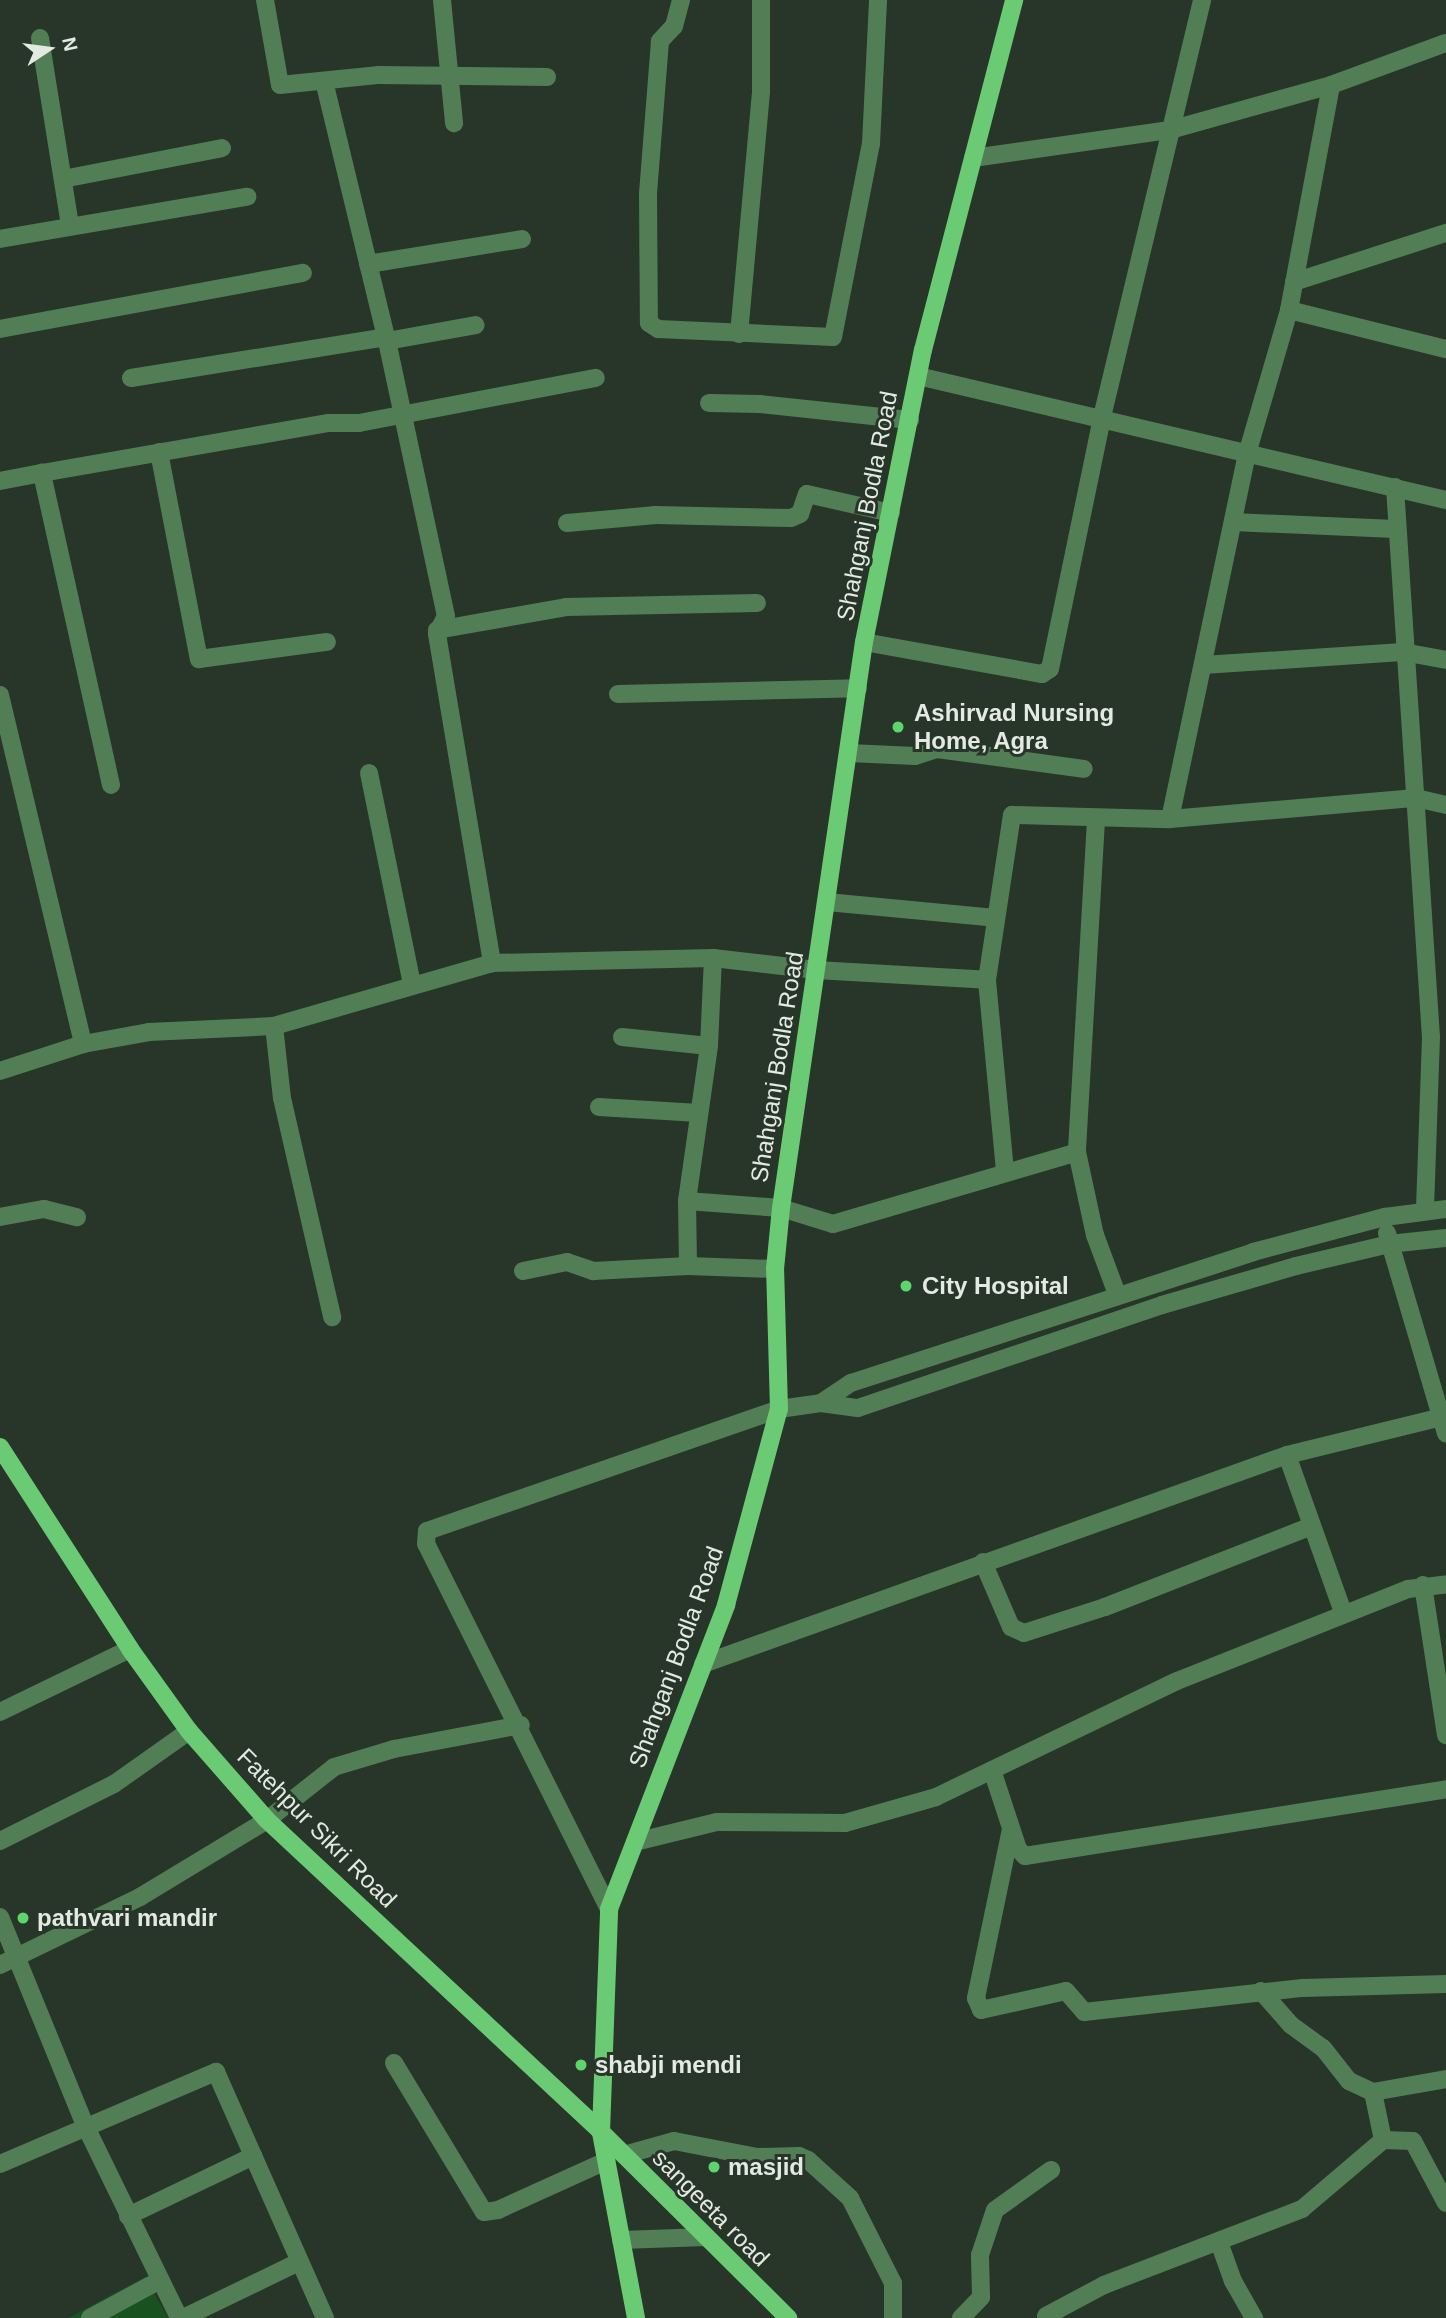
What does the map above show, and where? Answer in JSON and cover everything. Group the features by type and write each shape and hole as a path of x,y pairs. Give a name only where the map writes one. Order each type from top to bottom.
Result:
{"main road":[{"name":"Shahganj Bodla Road","path":"601,2132 610,1909 726,1605 779,1409 775,1269 781,1208 864,642 918,376 1014,0"},
{"name":"Fatehpur Sikri Road","path":"0,1447 130,1649 189,1731 267,1820 601,2132"},
{"name":"sangeeta road","path":"601,2132 615,2158 706,2237 788,2318"},
{"path":"615,2158 621,2240 636,2318"}],"street":[{"path":"265,0 280,85 379,75 547,77"},
{"path":"442,0 454,123"},
{"path":"681,0 674,26 660,41 648,194 649,323 658,329 832,337 871,144 878,0"},
{"path":"739,334 761,92 761,0"},
{"path":"864,642 1047,673 1102,417 1202,0"},
{"path":"40,38 70,225"},
{"path":"973,158 1170,130 1331,85 1446,43"},
{"path":"324,82 387,339 446,616 437,630 492,963"},
{"path":"1170,819 1247,454 1289,310 1331,85"},
{"path":"63,179 222,148"},
{"path":"0,239 247,197"},
{"path":"1294,282 1446,233"},
{"path":"369,264 522,239"},
{"path":"0,329 303,273"},
{"path":"1289,310 1446,349"},
{"path":"131,378 477,326"},
{"path":"918,376 1102,417 1446,500"},
{"path":"0,481 596,379"},
{"path":"709,403 760,404 910,420"},
{"path":"159,452 199,659 327,642"},
{"path":"42,473 111,785"},
{"path":"1395,487 1403,652 1438,1037 1425,1211"},
{"path":"567,523 656,515 791,518 800,514 807,494 891,513"},
{"path":"1233,522 1395,529"},
{"path":"437,630 566,607 757,603"},
{"path":"1202,665 1403,652 1446,660"},
{"path":"618,694 858,688"},
{"path":"0,695 82,1044"},
{"path":"849,753 915,757 937,749 1084,769"},
{"path":"369,773 412,985"},
{"path":"1005,1171 987,979 1008,818 1021,812 1096,820 1170,819 1416,798 1446,805"},
{"path":"1096,820 1077,1152 1095,1235 1117,1294"},
{"path":"827,902 995,918"},
{"path":"688,1266 687,1200 709,1046 713,958"},
{"path":"0,1071 82,1044 149,1032 274,1026 492,963 713,958 816,970 987,979"},
{"path":"274,1026 282,1098 332,1317"},
{"path":"622,1037 709,1046"},
{"path":"599,1107 699,1113"},
{"path":"687,1200 781,1208 833,1224 1005,1171 1077,1152"},
{"path":"0,1217 44,1209 77,1217"},
{"path":"821,1403 851,1383 1117,1294 1385,1217 1446,1209"},
{"path":"1385,1217 1389,1244 1443,1416 1446,1434"},
{"path":"610,1909 521,1725 426,1544 427,1531 779,1409 821,1403 858,1408 1162,1305 1389,1244 1446,1238"},
{"path":"523,1271 555,1262 593,1271 632,1272 688,1266 775,1269"},
{"path":"704,1664 982,1562 1287,1455 1443,1416"},
{"path":"1287,1455 1343,1612"},
{"path":"982,1562 1011,1627 1024,1633 1105,1607 1312,1526"},
{"path":"635,1842 717,1822 785,1825 868,1819 936,1797 1177,1681 1343,1612 1423,1585 1446,1584"},
{"path":"1423,1585 1446,1735"},
{"path":"0,1712 130,1649"},
{"path":"0,1965 140,1897 267,1820 334,1767 394,1749 521,1725"},
{"path":"0,1841 114,1783 189,1731"},
{"path":"992,1769 1017,1849 1025,1856 1446,1789"},
{"path":"1011,1829 976,1998 979,2008 1066,1992 1084,2012 1261,1992 1411,1982 1446,1984"},
{"path":"0,1917 85,2125 181,2318 299,2262"},
{"path":"1261,1992 1291,2025 1323,2048 1349,2081 1373,2092 1446,2079"},
{"path":"394,2063 484,2212 498,2210 615,2158 674,2141 757,2157 807,2160 850,2198 893,2283 893,2318"},
{"path":"0,2164 85,2125 216,2072 325,2318"},
{"path":"1373,2092 1382,2140"},
{"path":"1046,2316 1104,2285 1302,2209 1382,2140 1413,2141 1446,2203"},
{"path":"128,2216 253,2156"},
{"path":"961,2318 981,2298 980,2255 995,2210 1051,2170"},
{"path":"621,2240 706,2237"},
{"path":"1219,2242 1233,2281 1254,2318"},
{"path":"90,2318 160,2280"}],"green space":[{"path":"145,2277 168,2318 68,2318"}],"place":[{"name":"Ashirvad Nursing Home, Agra","path":"898,727"},
{"name":"City Hospital","path":"906,1286"},
{"name":"pathvari mandir","path":"23,1918"},
{"name":"shabji mendi","path":"581,2065"},
{"name":"masjid","path":"714,2167"}]}
